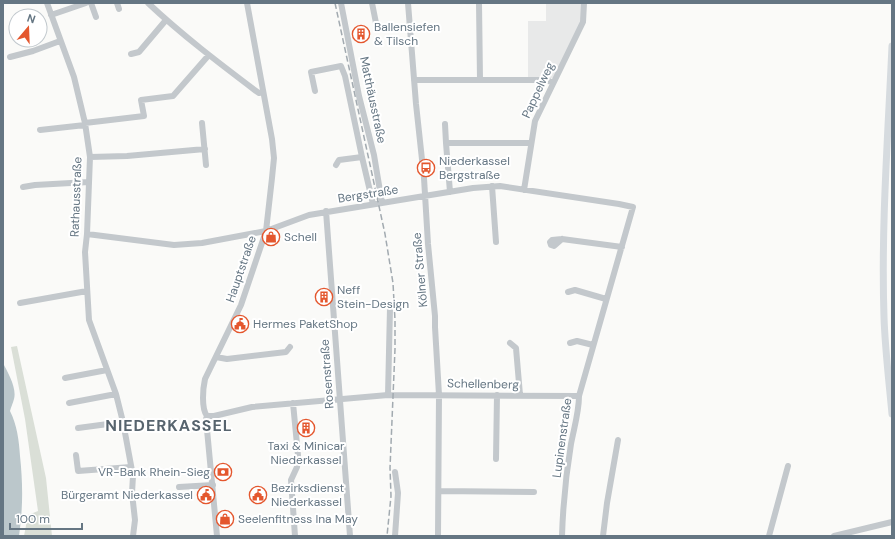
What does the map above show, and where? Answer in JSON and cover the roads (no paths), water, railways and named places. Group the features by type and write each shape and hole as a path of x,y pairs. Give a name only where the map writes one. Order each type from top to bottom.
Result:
{"main road":[{"path":"892,46 883,256 884,326 892,414"}],"street":[{"name":"Rathausstraße","path":"47,3 74,77 85,124 90,158 85,252 89,320 116,394 123,422 133,476 132,493 135,520 133,536"},
{"path":"51,15 86,3"},
{"path":"91,3 96,17"},
{"path":"148,3 208,56 256,91 263,92"},
{"name":"Hauptstraße","path":"217,536 206,419 208,416 205,411 203,390 205,379 241,305 266,231 274,158 272,139 246,3"},
{"name":"Matthäusstraße","path":"341,3 359,96 374,156 382,203"},
{"path":"372,3 376,23"},
{"name":"Kölner Straße","path":"408,3 435,316 434,327 439,395 438,536"},
{"path":"479,3 480,80"},
{"name":"Pappelweg","path":"524,190 535,121 583,22 584,3"},
{"path":"131,54 138,52 166,20"},
{"path":"10,57 60,42"},
{"path":"40,130 144,116 141,100 173,96 208,56"},
{"path":"315,91 312,72 341,66 345,76 373,204"},
{"path":"414,80 548,80 553,82"},
{"path":"202,122 206,165"},
{"path":"445,124 450,192"},
{"path":"446,143 531,143"},
{"path":"90,158 205,149"},
{"path":"336,165 339,160 362,157"},
{"path":"23,187 89,182"},
{"path":"492,186 496,242"},
{"name":"Bergstraße","path":"87,234 174,245 202,243 266,231 309,214 492,186 633,207 627,228"},
{"name":"Rosenstraße","path":"326,211 350,536"},
{"name":"Lupinenstraße","path":"562,536 563,505 573,432 579,408 579,396 627,228"},
{"path":"562,239 622,247"},
{"path":"568,292 575,290 606,299"},
{"path":"20,303 87,291"},
{"path":"388,395 390,308"},
{"path":"570,342 577,341 593,345"},
{"path":"510,343 516,348 520,395"},
{"path":"216,357 227,359 286,352 290,347"},
{"path":"65,378 107,370"},
{"path":"69,403 116,394"},
{"name":"Schellenberg","path":"208,416 214,416 252,407 388,395 579,396"},
{"path":"496,458 497,395"},
{"path":"293,403 298,455 297,467 291,480 295,536"},
{"path":"78,428 123,422"},
{"path":"603,536 608,496 618,440"},
{"path":"76,455 78,471 131,467"},
{"path":"769,536 788,466"},
{"path":"395,472 398,493 397,525 395,536"},
{"path":"179,487 213,485"},
{"path":"439,491 534,492"},
{"path":"834,536 892,522"}],"railway":[{"path":"335,3 385,234 393,283 395,349 390,468 391,496 387,536"}],"place":[{"name":"Ballensiefen & Tilsch","path":"361,34"},
{"name":"Niederkassel Bergstraße","path":"426,168"},
{"name":"Schell","path":"271,237"},
{"name":"Neff Stein-Design","path":"324,297"},
{"name":"Hermes PaketShop","path":"240,324"},
{"name":"Taxi & Minicar Niederkassel","path":"306,428"},
{"name":"VR-Bank Rhein-Sieg","path":"223,472"},
{"name":"Bürgeramt Niederkassel","path":"206,495"},
{"name":"Bezirksdienst Niederkassel","path":"258,495"},
{"name":"Seelenfitness Ina May","path":"225,519"}],"district":[{"name":"NIEDERKASSEL","path":"169,425"}]}
